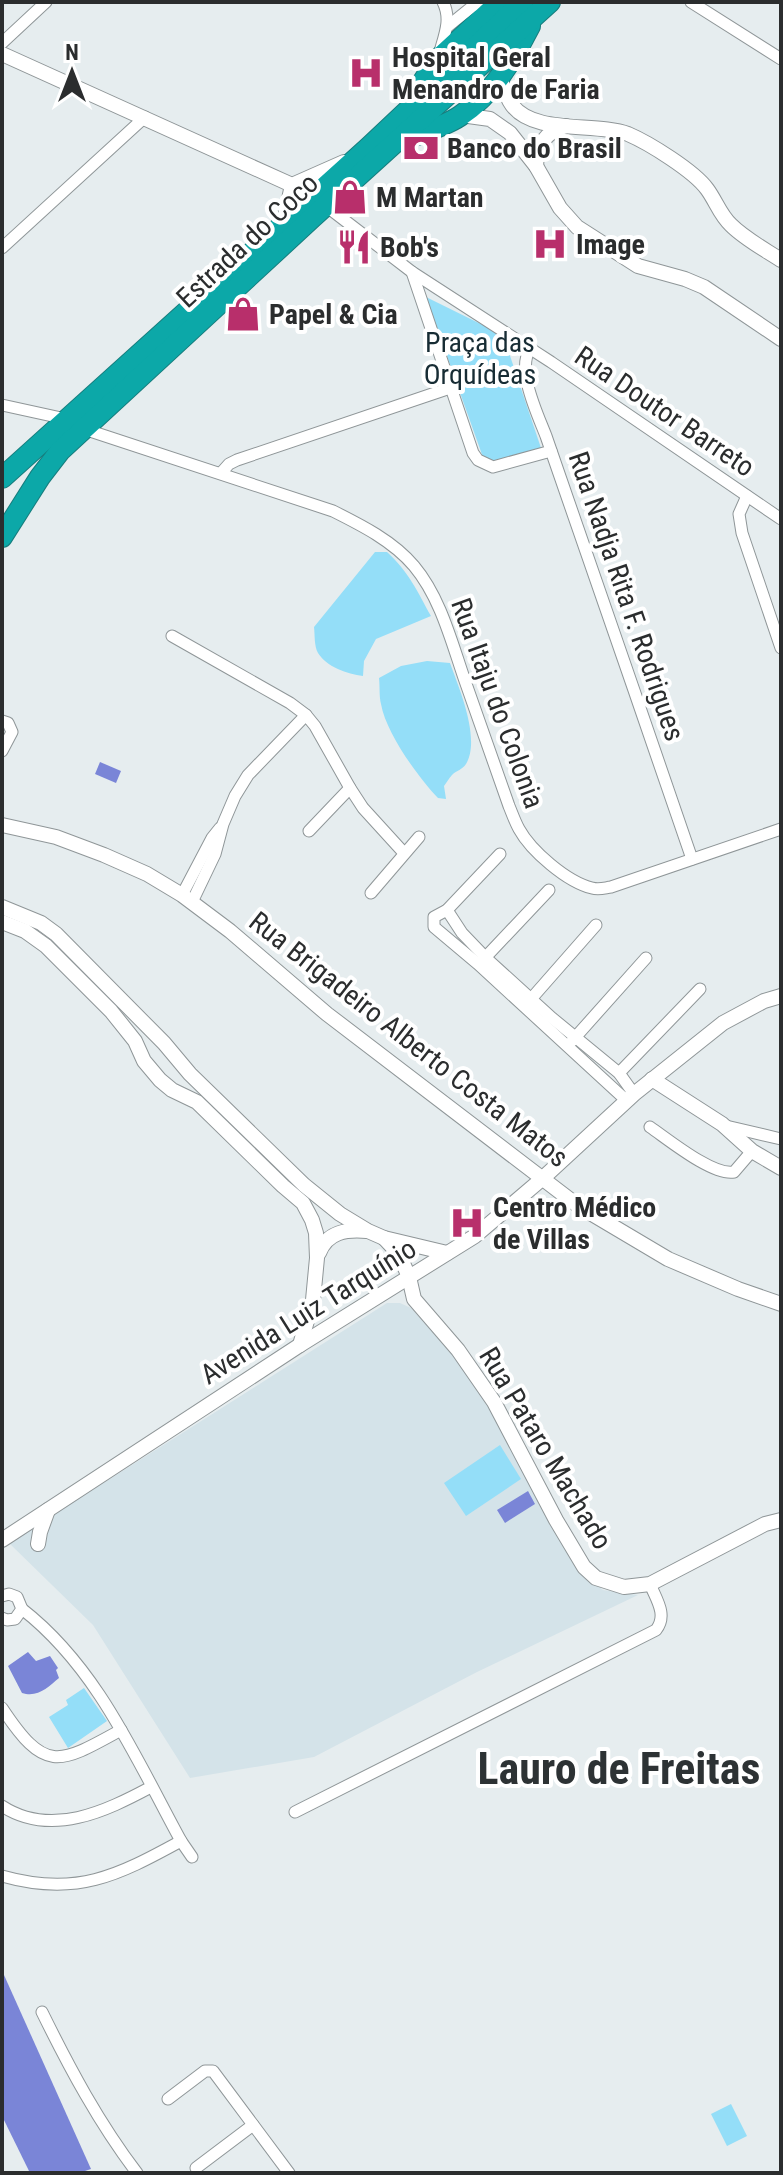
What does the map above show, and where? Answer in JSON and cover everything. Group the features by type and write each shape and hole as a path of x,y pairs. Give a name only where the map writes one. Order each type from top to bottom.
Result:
{"highway":[{"path":"408,109 422,80 437,60 500,2"},
{"path":"393,144 461,115 487,92 516,54 537,6"},
{"name":"Estrada do Coco","path":"2,537 75,424 408,109 537,6"},
{"name":"Estrada do Coco","path":"2,478 75,424 326,206 537,6"}],"street":[{"path":"2,43 46,2"},
{"path":"437,60 447,27 443,2"},
{"path":"447,27 467,4 488,2"},
{"path":"691,2 781,59"},
{"path":"2,54 292,185 336,167 369,147"},
{"path":"500,77 512,105 520,112 542,122 622,132 645,143 694,176 706,188 728,222 781,260"},
{"path":"461,115 490,119 518,140 560,208 577,227 638,266 704,287 781,339"},
{"path":"2,248 145,117"},
{"path":"536,166 538,149 545,137 568,126"},
{"path":"284,223 292,185"},
{"name":"Rua Doutor Barreto","path":"326,206 412,272 781,519"},
{"path":"412,272 450,388 478,460 493,467 551,451"},
{"name":"Rua Nadja Rita F. Rodrigues","path":"530,349 525,361 527,379 692,859"},
{"path":"221,473 229,464 253,455 450,388"},
{"name":"Rua Itaju do Colonia","path":"2,405 75,424 333,511 395,548 413,565 430,589 519,830 534,850 579,883 599,889 611,887 781,829"},
{"path":"747,496 739,514 742,533 781,648"},
{"path":"172,636 306,715 363,808 404,853"},
{"path":"187,898 215,854 223,824 248,775 306,715"},
{"path":"2,721 11,727 12,732 2,751"},
{"path":"309,831 350,788"},
{"name":"Rua Brigadeiro Alberto Costa Matos","path":"2,825 56,837 104,855 147,874 187,898 327,1014 577,1205 668,1259 781,1304"},
{"path":"371,893 419,837"},
{"path":"500,854 447,910 434,917 434,927 531,999 567,1046 594,1071 630,1097"},
{"path":"482,961 549,890"},
{"path":"2,907 41,923 56,934 164,1043 190,1074 304,1185 340,1214 384,1238 447,1253"},
{"path":"447,910 482,961 549,1022 577,1036 606,1061 619,1073 630,1097"},
{"path":"2,922 25,931 46,946 111,1011 160,1080 172,1090 197,1102 303,1203 316,1233 317,1258 313,1300 300,1345"},
{"path":"531,999 596,925"},
{"path":"567,1046 646,958"},
{"path":"619,1073 700,989"},
{"name":"Avenida Luiz Tarquínio","path":"2,1540 300,1345 475,1236 630,1097 723,1023 764,1001 781,996"},
{"path":"144,1061 151,1049 164,1043"},
{"path":"594,1071 606,1061"},
{"path":"172,1090 182,1088 190,1074"},
{"path":"652,1079 722,1124 752,1151 781,1168"},
{"path":"722,1124 781,1139"},
{"path":"650,1127 690,1155 725,1173 734,1172 752,1151"},
{"path":"317,1258 323,1242 337,1233 368,1231"},
{"path":"384,1238 402,1261 391,1289 414,1299"},
{"name":"Rua Pataro Machado","path":"402,1261 414,1299 458,1350 494,1402 556,1520 584,1567 596,1578 624,1587 650,1584 765,1524 781,1520"},
{"path":"313,1300 320,1312 336,1323"},
{"path":"38,1544 48,1509"},
{"path":"2,1582 6,1595 20,1601 22,1609 65,1649 104,1699 192,1857"},
{"path":"295,1812 656,1630 662,1621 662,1614 650,1584"},
{"path":"2,1618 15,1619 22,1609"},
{"path":"2,1708 32,1747 54,1757 68,1756 91,1747 121,1730"},
{"path":"2,1806 33,1818 62,1821 89,1816 151,1787"},
{"path":"2,1876 48,1884 102,1879 125,1871 181,1841"},
{"path":"42,2012 95,2114 137,2173"},
{"path":"168,2099 205,2071 213,2071 289,2173"},
{"path":"196,2168 253,2125"}],"shaded area":[{"path":"387,1303 400,1303 411,1308 487,1398 578,1569 603,1590 638,1595 477,1672 314,1757 190,1778 93,1625 9,1543"}],"green space":[{"name":"Praça das Orquídeas","path":"426,297 503,335 541,448 485,463"},
{"path":"375,552 387,552 401,567 431,616 376,639 364,661 363,676 338,669 322,658 316,647 314,627"},
{"path":"427,661 450,663 470,728 470,754 466,764 444,786 446,799 438,798 404,754 389,728 380,701 379,678 401,666"},
{"path":"500,1445 521,1479 466,1516 444,1483"},
{"path":"84,1688 107,1721 68,1748 49,1717 68,1705 66,1700"},
{"path":"731,2104 747,2136 727,2146 711,2114"}],"water":[{"path":"100,762 121,771 116,783 95,774"},
{"path":"528,1491 535,1504 505,1523 497,1510"},
{"path":"28,1652 36,1661 50,1656 58,1668 59,1678 33,1694 22,1693 8,1666"},
{"path":"4,1975 91,2169 79,2173 30,2173 2,2116"}],"place":[{"name":"Hospital Geral Menandro de Faria","path":"366,73"},
{"name":"Banco do Brasil","path":"421,148"},
{"name":"M Martan","path":"350,197"},
{"name":"Image","path":"550,244"},
{"name":"Bob's","path":"354,247"},
{"name":"Papel & Cia","path":"243,314"},
{"name":"Centro Médico de Villas","path":"467,1223"}],"district":[{"name":"Lauro de Freitas","path":"619,1769"}]}
